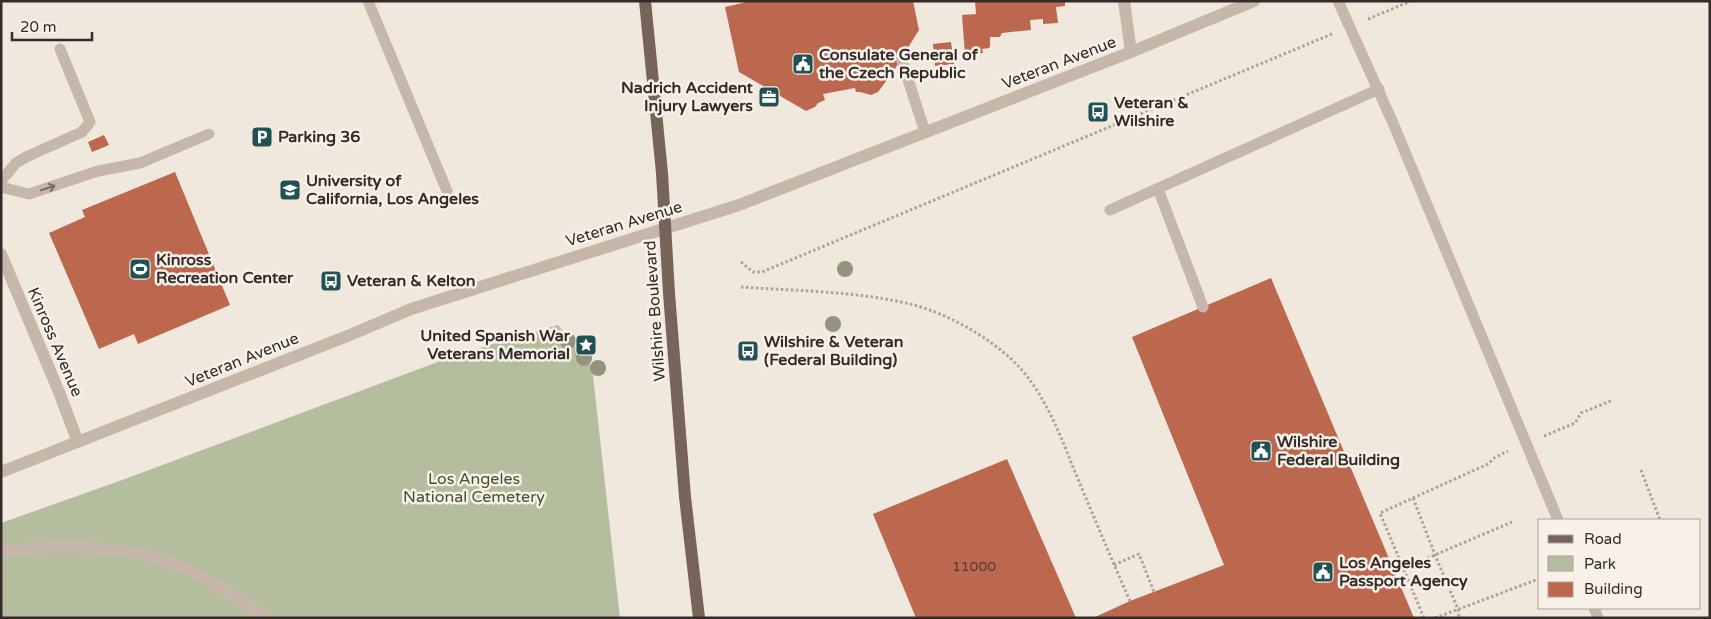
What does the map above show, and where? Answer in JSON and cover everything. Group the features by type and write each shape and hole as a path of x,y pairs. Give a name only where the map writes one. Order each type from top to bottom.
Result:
{"main road":[{"name":"Wilshire Boulevard","path":"645,1 666,229 684,488 699,618"}],"street":[{"path":"1124,1 1131,52"},
{"name":"Veteran Avenue","path":"1,472 350,335 411,309 738,205 1131,52 1254,1"},
{"name":"Kinross Avenue","path":"1,254 78,442"},
{"path":"1,552 69,546 144,554 188,570 239,598 266,618"}],"lane":[{"path":"368,1 447,191"},
{"path":"1338,1 1379,90 1558,519"},
{"path":"1,181 16,163 82,132 90,122 60,49"},
{"path":"901,58 925,132"},
{"path":"1110,210 1379,90"},
{"path":"1,187 29,194 98,171 140,163 209,134"},
{"path":"1158,189 1203,306"}],"path":[{"path":"1379,15 1411,1"},
{"path":"741,262 753,272 762,272 1332,34"},
{"path":"740,287 878,297 912,304 974,331 1004,353 1032,382 1054,420 1130,601"},
{"path":"1424,618 1380,513 1488,464 1494,458 1575,423 1581,414 1613,400"},
{"path":"1641,470 1660,519"},
{"path":"1413,498 1458,609 1458,618"},
{"path":"1395,572 1512,522"},
{"path":"1114,565 1139,554 1154,592"},
{"path":"1435,618 1538,580"}],"green space":[{"name":"Los Angeles National Cemetery","path":"558,325 592,367 620,618 1,618 1,523 125,479 459,354"}],"building":[{"path":"751,1 913,1 919,30 878,92 871,95 856,92 855,88 823,94 825,100 806,111 739,72 725,7"},
{"path":"975,1 1065,1 1065,6 1056,7 1058,23 1043,24 1043,19 1030,20 1031,30 1002,33 1000,37 990,37 990,46 989,48 982,49 983,53 965,55 962,15 976,14"},
{"path":"951,42 954,64 935,66 933,44"},
{"path":"104,135 109,145 92,152 88,142"},
{"name":"Kinross Recreation Center","path":"175,172 230,305 138,344 134,334 99,349 49,233 85,217 82,210"},
{"name":"Wilshire Federal Building","path":"1271,278 1414,618 1093,618 1130,601 1224,565 1132,337"},
{"path":"1007,459 1076,618 916,618 873,514"}],"place":[{"name":"Consulate General of the Czech Republic","path":"803,64"},
{"name":"Nadrich Accident Injury Lawyers","path":"769,97"},
{"name":"Veteran & Wilshire","path":"1098,112"},
{"name":"Parking 36","path":"262,137"},
{"name":"University of California, Los Angeles","path":"290,190"},
{"name":"Kinross Recreation Center","path":"140,269"},
{"name":"Veteran & Kelton","path":"331,281"},
{"name":"United Spanish War Veterans Memorial","path":"586,345"},
{"name":"Wilshire & Veteran (Federal Building)","path":"748,351"},
{"name":"Wilshire Federal Building","path":"1261,451"},
{"name":"Los Angeles Passport Agency","path":"1323,572"}]}
